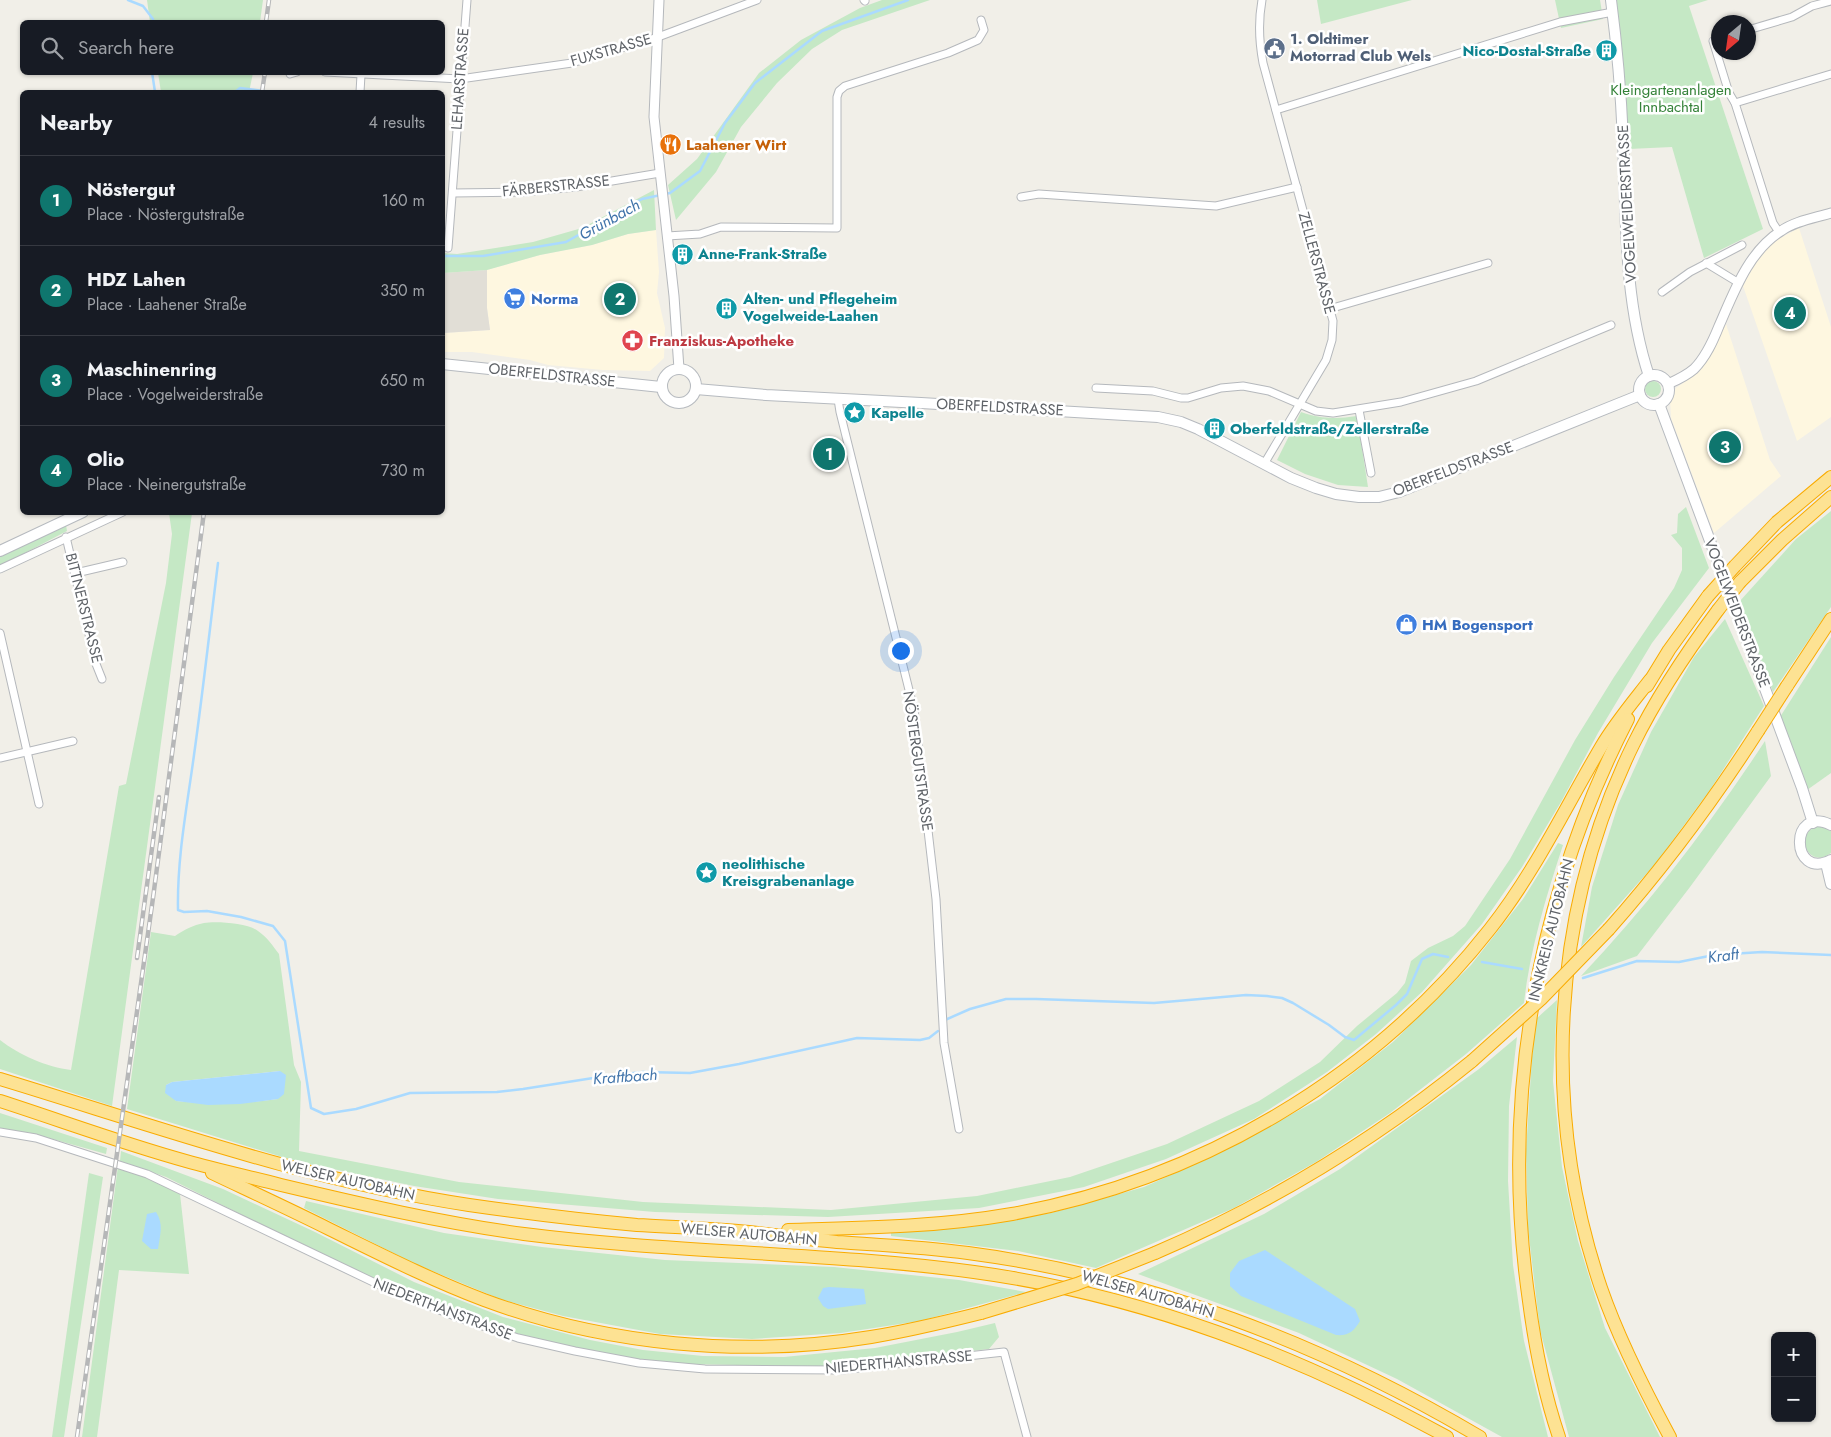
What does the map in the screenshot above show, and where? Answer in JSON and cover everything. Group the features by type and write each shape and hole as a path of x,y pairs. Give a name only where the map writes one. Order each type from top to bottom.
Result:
{"highway":[{"name":"INNKREIS AUTOBAHN","path":"1557,1432 1533,1328 1521,1234 1519,1149 1527,1040 1535,988 1546,937 1571,852 1587,808 1608,760 1650,680 1708,596 1777,522 1831,477"},
{"name":"INNKREIS AUTOBAHN","path":"1670,1437 1635,1370 1617,1330 1601,1289 1578,1206 1565,1118 1562,1046 1569,957 1582,885 1603,818 1633,746 1668,682 1740,582 1782,540 1831,497"},
{"path":"185,1161 440,1282 485,1300 521,1312 598,1331 641,1339 683,1343 771,1346 818,1344 921,1328 982,1313 1077,1284 1197,1235 1245,1211 1331,1162 1404,1113 1472,1060 1541,999 1609,930 1662,867 1696,823 1831,619"},
{"path":"735,1231 901,1226 962,1221 1060,1204 1109,1190 1182,1164 1221,1146 1296,1104 1355,1063 1381,1042 1464,962 1512,900 1553,834 1602,746 1650,680"},
{"name":"WELSER AUTOBAHN","path":"0,1079 259,1159 326,1177 399,1193 557,1216 969,1253 1045,1266 1159,1295 1224,1316 1325,1356 1382,1383 1480,1437"},
{"name":"WELSER AUTOBAHN","path":"0,1101 185,1161 384,1209 524,1234 606,1243 922,1266 976,1272 1095,1294 1199,1325 1275,1353 1340,1382 1446,1437"}],"main road":[{"name":"VOGELWEIDERSTRASSE","path":"1611,0 1621,109 1630,279 1636,326 1649,376"},
{"name":"OBERFELDSTRASSE","path":"445,364 661,387"},
{"path":"679,368 686,370 696,382 693,396 687,402 680,404 667,399 661,387 662,380 666,374 679,368"},
{"path":"1653,375 1662,378 1668,384 1668,396 1659,404 1654,405 1646,402 1640,395 1640,386 1649,376 1653,375"},
{"name":"OBERFELDSTRASSE","path":"696,389 766,396 1158,417 1181,422 1198,429 1291,478 1336,494 1359,498 1379,497 1399,492 1640,395"},
{"name":"VOGELWEIDERSTRASSE","path":"1659,404 1799,779 1813,823"},
{"path":"0,551 78,515"},
{"path":"1831,825 1819,822 1813,823 1802,830 1798,843 1807,860 1813,862 1828,861 1831,884"}],"street":[{"name":"LEHARSTRASSE","path":"448,248 467,0"},
{"path":"659,0 654,117 674,296 679,368"},
{"name":"FUXSTRASSE","path":"361,75 460,79 572,63 658,37 757,0"},
{"name":"ZELLERSTRASSE","path":"1262,0 1259,44 1263,63 1333,321 1330,348 1321,369 1300,404"},
{"path":"1756,28 1792,17 1812,6 1831,1"},
{"path":"1276,110 1560,22 1613,12"},
{"path":"667,236 700,234 721,227 837,228 837,97 839,91 845,86 948,53 978,40 984,30 981,20"},
{"path":"1719,60 1729,93 1735,103 1773,223 1779,232"},
{"path":"1735,103 1831,74"},
{"path":"360,90 361,75"},
{"name":"FÄRBERSTRASSE","path":"453,194 524,192 576,187 660,173"},
{"path":"1021,197 1039,194 1216,206 1297,187"},
{"path":"1668,384 1686,375 1700,362 1714,337 1738,283 1762,246 1789,226 1831,213"},
{"path":"1662,292 1706,263 1742,245"},
{"path":"1329,309 1488,263"},
{"path":"1706,263 1738,283"},
{"path":"1096,388 1154,391 1188,398 1221,388 1243,386 1269,391 1324,413 1359,410 1401,402 1476,381 1611,325"},
{"name":"NÖSTERGUTSTRASSE","path":"838,399 914,710 936,899 944,1043 959,1129"},
{"path":"1264,464 1300,404"},
{"path":"1359,410 1371,473"},
{"path":"0,569 116,515"},
{"name":"BITTNERSTRASSE","path":"66,537 76,572 96,664 102,678"},
{"path":"76,572 123,562"},
{"path":"0,633 39,804"},
{"path":"0,758 73,741"},
{"name":"NIEDERTHANSTRASSE","path":"0,1132 36,1138 147,1174 392,1291 518,1338 576,1352 639,1362 705,1369 842,1370 1004,1352 1027,1437"}],"shaded area":[{"path":"1799,228 1831,327 1831,417 1797,441 1743,286 1756,262 1773,242"},
{"path":"656,230 659,272 657,293 665,328 664,358 650,371 603,370 548,365 530,360 472,352 445,352 445,333 490,330 487,308 487,270 540,255 592,245 628,234"},
{"path":"487,270 487,308 490,330 445,333 445,273"},
{"path":"1726,324 1770,460 1781,476 1714,533 1671,418 1670,400 1676,388 1699,372 1709,358"}],"green space":[{"path":"147,0 263,0 260,20 150,20"},
{"path":"882,0 930,0 842,30 812,49 777,83 741,127 716,172 676,220 668,185 697,159 759,73 801,40 860,8"},
{"path":"1317,0 1412,0 1321,24"},
{"path":"1555,0 1600,0 1603,19 1561,28"},
{"name":"Kleingartenanlagen Innbachtal","path":"1616,0 1708,0 1689,6 1763,229 1704,258 1672,147 1629,149"},
{"path":"158,75 253,75 249,90 161,90"},
{"path":"654,190 656,230 628,234 592,245 540,255 487,270 445,273 445,253 457,254 533,242 582,228"},
{"path":"1653,381 1659,383 1661,389 1659,395 1653,397 1647,395 1645,389 1647,383"},
{"path":"1301,412 1329,418 1357,416 1368,487 1338,485 1305,474 1277,460"},
{"path":"1686,507 1709,568 1652,643 1598,733 1561,802 1522,867 1482,924 1422,992 1376,1034 1327,1072 1254,1119 1166,1159 1084,1187 979,1208 828,1217 655,1212 498,1199 414,1186 295,1161 127,1109 151,932 175,936 196,925 216,922 240,924 253,928 270,942 279,954 294,1065 301,1082 299,1151 459,1182 643,1202 831,1210 977,1196 1070,1177 1167,1144 1259,1101 1320,1062 1357,1026 1397,993 1405,983 1411,961 1428,948 1453,936 1465,926 1510,859 1575,740 1614,677 1674,588 1682,570 1682,548 1671,535 1677,533 1678,514","holes":["280,1071 278,1099 227,1103 176,1101 166,1085 172,1082"]},
{"path":"1831,511 1831,607 1773,692 1739,602 1796,539"},
{"path":"169,515 192,515 112,1106 0,1069 0,1040 34,1060 71,1070 119,786 126,784 166,583 172,534"},
{"path":"66,525 67,531 0,566 0,556"},
{"path":"1725,619 1764,706 1710,790 1656,863 1581,947 1592,887 1618,805 1651,732 1694,657"},
{"path":"1831,637 1831,773 1807,790 1780,717"},
{"path":"1765,741 1771,776 1637,956 1581,976 1678,863 1723,803"},
{"path":"1820,826 1831,831 1831,853 1823,857 1815,857 1806,848 1805,841 1806,835 1811,829"},
{"path":"1558,843 1563,845 1534,943 1524,1003 1466,1054 1390,1113 1316,1162 1234,1208 1096,1268 1018,1251 891,1236 891,1233 970,1227 1051,1213 1144,1187 1215,1155 1320,1099 1393,1042 1471,965 1523,899"},
{"path":"1557,1000 1553,1081 1562,1167 1578,1241 1605,1328 1660,1437 1569,1437 1540,1330 1528,1228 1526,1151 1536,1019"},
{"path":"1517,1037 1509,1106 1508,1181 1513,1265 1524,1341 1548,1437 1502,1437 1397,1379 1299,1333 1138,1274 1264,1214 1340,1169 1479,1069"},
{"path":"0,1113 107,1148 106,1154 31,1133 0,1129"},
{"path":"121,1151 223,1189 315,1232 414,1282 503,1317 590,1340 643,1350 703,1356 784,1357 875,1348 995,1323 999,1337 989,1349 837,1366 684,1364 623,1358 587,1351 504,1331 401,1291 304,1246 166,1177 120,1161"},
{"path":"118,1166 135,1171 180,1194 189,1274 119,1270 97,1437 82,1437"},
{"path":"89,1173 103,1177 64,1437 52,1437"},
{"path":"306,1201 444,1233 542,1247 665,1260 834,1267 959,1280 1026,1292 920,1321 841,1333 752,1339 660,1334 563,1316 500,1299 413,1263 304,1208"}],"water":[{"path":"280,1071 286,1075 284,1094 278,1099 240,1104 208,1105 176,1101 165,1093 166,1085 172,1082"},
{"path":"156,1212 161,1225 158,1249 151,1249 142,1241 147,1214"},
{"path":"1265,1250 1355,1309 1360,1321 1356,1328 1348,1334 1336,1335 1241,1296 1230,1286 1230,1273 1239,1261"},
{"path":"823,1288 864,1289 866,1304 828,1309 823,1306 818,1298"}],"waterway":[{"name":"Grünbach","path":"128,0 143,6 153,20"},
{"name":"Grünbach","path":"445,256 483,256 566,242 642,199 670,193 700,171 725,123 755,83 822,31 908,0"},
{"name":"Grünbach","path":"152,75 155,90"},
{"name":"Grünbach","path":"238,90 240,88 256,90"},
{"name":"Kraftbach","path":"218,563 181,851 178,910 184,912 207,911 241,917 273,926 285,941 311,1108 324,1114 356,1109 410,1093 497,1092 643,1072 690,1073 857,1038 920,1040 929,1038 938,1031"},
{"name":"Kraft","path":"1583,978 1637,961 1679,962 1714,955 1762,952 1831,955"},
{"path":"945,1020 970,1009 1006,999 1154,1003 1246,995 1267,996 1282,998 1293,1003 1345,1037 1354,1040 1407,994 1422,959 1433,954 1448,957"},
{"name":"Kraft","path":"1482,962 1522,969"}],"railway":[{"path":"266,20 269,0"},
{"path":"262,90 265,75"},
{"path":"77,1437 153,898 204,515"},
{"path":"137,958 159,797"}],"place":[{"name":"1. Oldtimer Motorrad Club Wels","path":"1274,48"},
{"name":"Nico-Dostal-Straße","path":"1607,51"},
{"name":"Laahener Wirt","path":"670,145"},
{"name":"Anne-Frank-Straße","path":"682,254"},
{"name":"Norma","path":"515,299"},
{"name":"HDZ Lahen","path":"620,299"},
{"name":"Alten- und Pflegeheim Vogelweide-Laahen","path":"727,308"},
{"name":"Olio","path":"1790,313"},
{"name":"Franziskus-Apotheke","path":"633,341"},
{"name":"Kapelle","path":"855,413"},
{"name":"Oberfeldstraße/Zellerstraße","path":"1214,429"},
{"name":"Maschinenring","path":"1725,447"},
{"name":"Nöstergut","path":"829,454"},
{"name":"HM Bogensport","path":"1406,625"},
{"name":"neolithische Kreisgrabenanlage","path":"706,873"}]}
